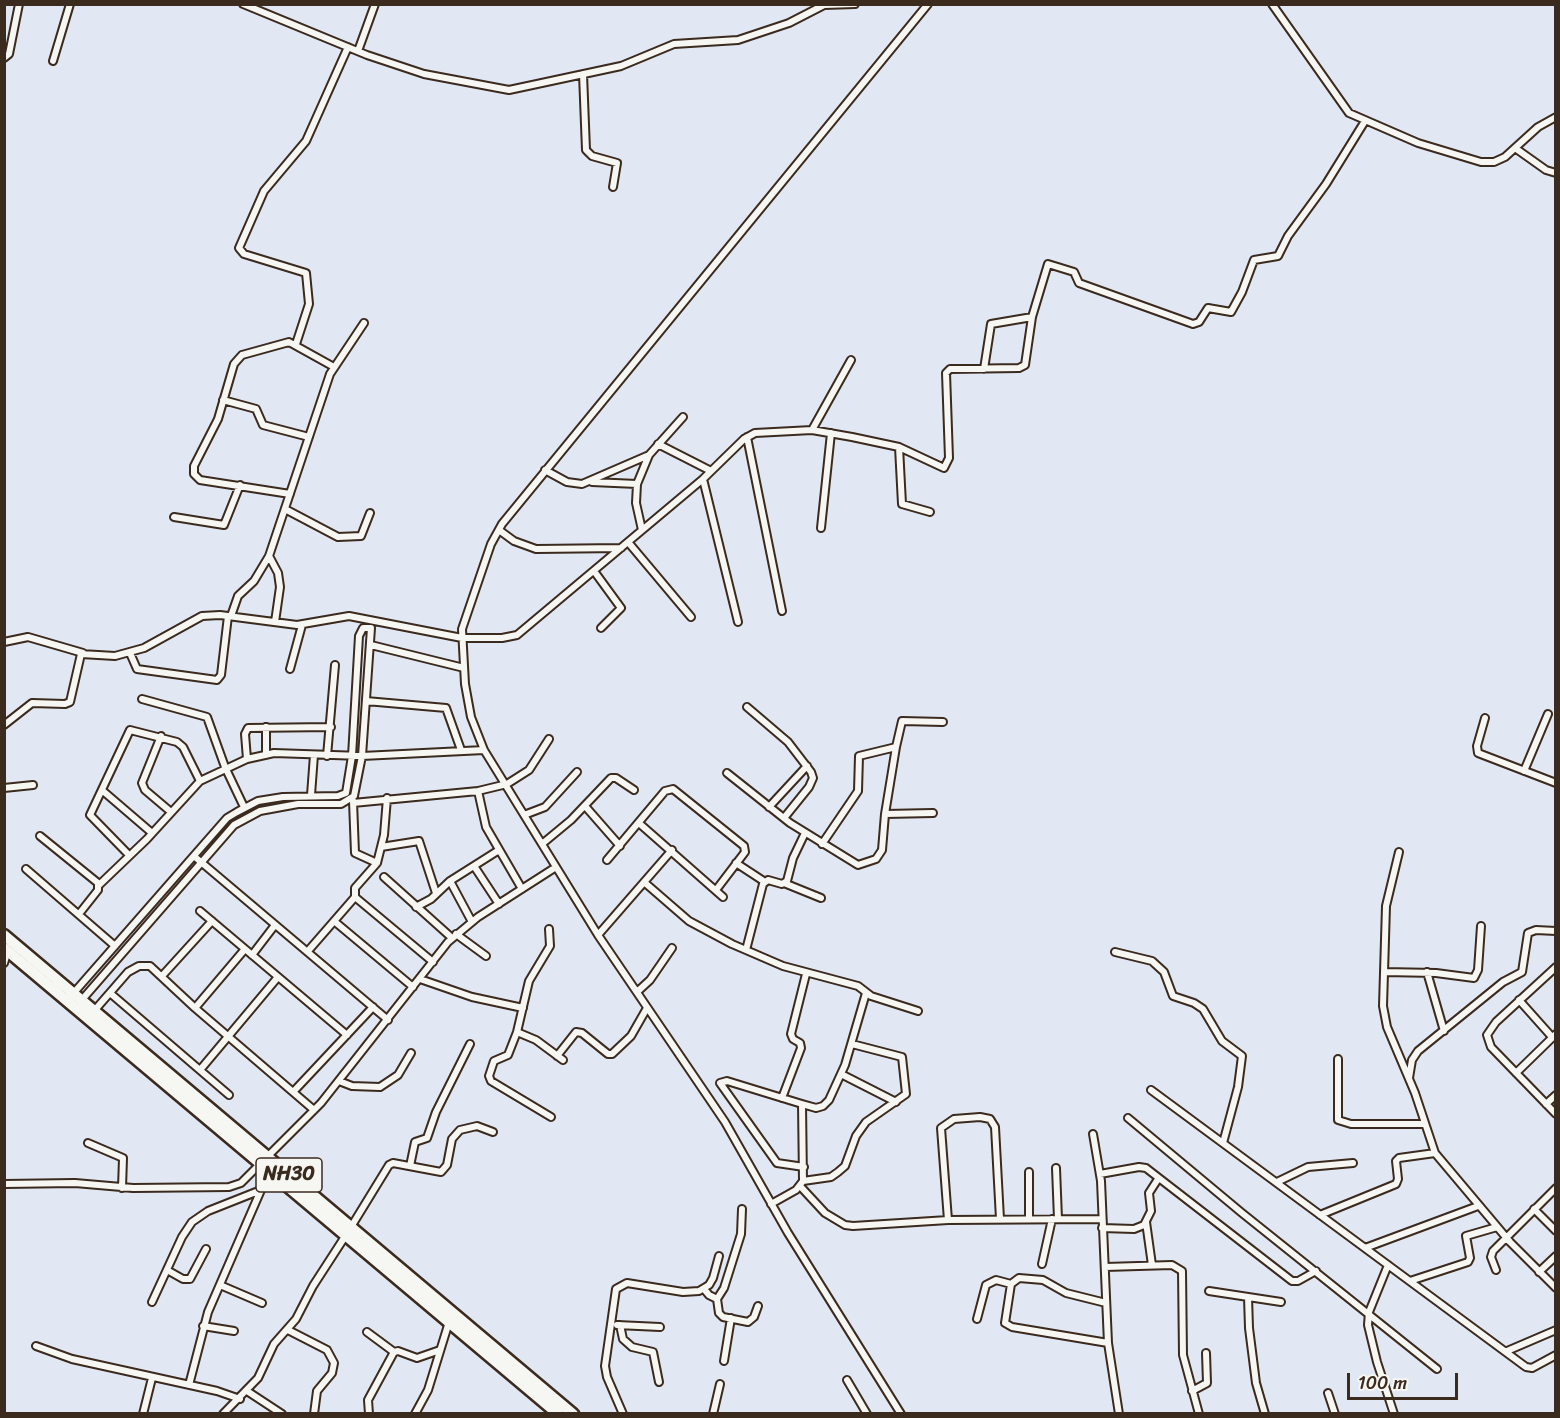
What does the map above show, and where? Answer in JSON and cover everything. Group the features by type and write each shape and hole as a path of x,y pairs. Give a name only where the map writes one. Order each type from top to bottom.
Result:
{"highway":[{"name":"NH30","path":"4,935 74,1001 94,1011 265,1161 272,1173 349,1231 449,1322 558,1413"},
{"name":"NH30","path":"6,949 74,1001 349,1231 573,1413"}],"street":[{"path":"4,58 9,54 19,4"},
{"path":"53,62 70,4"},
{"path":"243,4 258,7 348,47 424,74 509,90 621,66 674,44 738,40 789,23 824,5 855,4"},
{"path":"358,51 375,4"},
{"path":"891,1413 900,1412 771,1204 725,1122 598,935 484,750 471,717 462,638 463,619 490,544 499,530 545,470 721,260 928,4"},
{"path":"1272,4 1349,113 1418,143 1481,162 1499,161 1538,127 1556,117"},
{"path":"296,344 309,304 306,273 244,254 239,248 264,191 306,141 348,47"},
{"path":"583,74 586,150 592,156 617,163 613,187"},
{"path":"4,642 28,637 83,653 115,656 151,645 202,616 230,616 302,625 349,616 462,638 502,638 517,635 703,479 747,436 763,432 812,430 899,447 940,468 947,466 946,373 950,369 1019,368 1025,365 1032,317 1044,268 1050,263 1074,272 1079,283 1193,324 1199,322 1208,308 1232,311 1254,260 1278,256 1288,236 1326,184 1365,121"},
{"path":"1515,148 1546,170 1556,172"},
{"path":"984,369 991,324 1032,317"},
{"path":"130,653 138,669 217,680 221,675 230,616 238,596 254,581 269,556 334,367 364,323"},
{"path":"290,494 204,481 194,474 198,454 216,425 234,364 242,355 278,343 296,344 334,367"},
{"path":"812,430 850,360"},
{"path":"223,400 256,409 263,425 309,437"},
{"path":"642,530 636,503 637,484 649,455 683,417"},
{"path":"820,528 831,433"},
{"path":"747,436 782,611"},
{"path":"658,444 711,471"},
{"path":"899,447 902,504 930,512"},
{"path":"589,482 649,455"},
{"path":"545,470 572,484 589,482 637,484"},
{"path":"703,479 738,622"},
{"path":"174,517 224,525 240,485"},
{"path":"285,509 338,537 346,535 360,537 370,513"},
{"path":"499,530 514,541 536,549 621,548"},
{"path":"628,542 691,617"},
{"path":"269,556 278,573 280,587 275,622"},
{"path":"594,571 621,608 601,628"},
{"path":"290,669 302,625"},
{"path":"353,800 357,790 362,756 371,628 363,628 359,636 348,789 353,800 355,854 377,863"},
{"path":"371,645 464,668"},
{"path":"4,725 33,703 65,704 70,702 78,658 83,653"},
{"path":"327,756 335,665"},
{"path":"142,699 204,715 244,807"},
{"path":"366,702 446,708 461,750"},
{"path":"747,707 788,742 807,766 813,778 812,783 784,818"},
{"path":"1524,771 1548,714"},
{"path":"1485,718 1477,746 1478,753 1556,783"},
{"path":"727,773 805,833 858,865 871,861 882,850 885,814 902,721 943,722"},
{"path":"247,759 246,730 266,727 331,727"},
{"path":"266,727 266,754"},
{"path":"129,855 91,818 91,812 103,791 130,730 161,736 177,742 183,747 200,781"},
{"path":"161,736 142,783 145,790 171,812"},
{"path":"74,1001 203,864 234,825 250,815 298,804 341,804 353,800 478,791 507,784 529,770 549,740"},
{"path":"822,844 858,791 859,756 896,747"},
{"path":"79,914 99,885 200,781 225,767 266,754 362,756 484,750"},
{"path":"311,795 314,755"},
{"path":"769,807 807,766"},
{"path":"524,815 545,807 577,772"},
{"path":"542,844 585,806 613,777 634,790"},
{"path":"4,788 33,785"},
{"path":"74,1001 115,946 227,819 244,807 258,801 311,795 338,796 344,794 348,789"},
{"path":"607,860 640,824 665,791 676,790 744,846 745,852 716,890"},
{"path":"103,791 152,833"},
{"path":"478,791 486,827 522,889"},
{"path":"308,951 355,897 356,888 377,863 387,798"},
{"path":"585,806 620,846"},
{"path":"885,814 933,813"},
{"path":"640,824 723,897"},
{"path":"784,884 805,833"},
{"path":"40,836 99,885"},
{"path":"381,847 419,841 436,893"},
{"path":"416,907 450,881 499,850"},
{"path":"598,935 672,850"},
{"path":"1399,852 1386,906 1383,1015 1409,1079 1435,1154 1478,1206 1556,1288"},
{"path":"195,857 388,1020"},
{"path":"736,863 765,882 784,884 821,897"},
{"path":"474,866 499,904"},
{"path":"4,1184 75,1184 122,1188 229,1187 249,1178 339,1081 454,936 556,867"},
{"path":"26,869 115,946"},
{"path":"384,877 416,907 454,936 486,956"},
{"path":"450,881 472,922"},
{"path":"644,882 689,921 746,950 806,974 851,984 866,993 918,1011"},
{"path":"746,950 765,882"},
{"path":"355,897 433,962"},
{"path":"200,911 347,1035"},
{"path":"162,976 212,921"},
{"path":"334,921 413,987"},
{"path":"252,955 275,926"},
{"path":"1384,972 1426,972 1474,978 1478,970 1480,926"},
{"path":"549,929 550,946 529,981 517,1032 507,1058 494,1061 489,1078 552,1117"},
{"path":"1409,1079 1414,1055 1503,982 1522,972 1528,933 1536,930 1556,931"},
{"path":"637,992 650,980 672,948"},
{"path":"4,963 6,949"},
{"path":"195,1008 245,949"},
{"path":"1115,952 1152,961 1164,972 1173,996 1194,1003 1203,1009 1222,1041 1242,1056 1238,1087 1223,1143"},
{"path":"94,1011 128,972 139,966 150,966 195,1008 314,1110"},
{"path":"1556,967 1489,1029 1487,1035 1491,1047 1556,1114"},
{"path":"1426,972 1444,1030"},
{"path":"782,1098 801,1048 800,1042 793,1039 791,1034 806,974"},
{"path":"200,1070 278,977"},
{"path":"420,979 472,997 523,1008"},
{"path":"110,993 229,1095"},
{"path":"804,1167 777,1163 720,1083 728,1081 816,1108 826,1104 841,1074 852,1044 866,993"},
{"path":"1516,1073 1554,1036 1519,1000"},
{"path":"294,1091 373,1007"},
{"path":"517,1032 560,1058 574,1032 579,1032 605,1053 612,1054 631,1036 647,1008"},
{"path":"411,1166 415,1142 427,1138 436,1112 470,1044"},
{"path":"771,1204 801,1184 831,1177 838,1172 850,1156 861,1127 906,1094 902,1057 852,1044"},
{"path":"339,1081 352,1086 380,1087 398,1075 411,1053"},
{"path":"1338,1059 1338,1120 1351,1124 1424,1124"},
{"path":"841,1074 896,1102"},
{"path":"1151,1090 1526,1367 1532,1368 1556,1356"},
{"path":"1546,1104 1556,1095"},
{"path":"802,1104 804,1167 801,1184 819,1208 845,1225 861,1227 948,1220 1029,1218 1101,1219"},
{"path":"948,1220 941,1128 948,1121 980,1117 990,1119 995,1126 1000,1219"},
{"path":"1128,1118 1437,1369"},
{"path":"223,1413 258,1378 274,1344 288,1330 389,1165 393,1163 441,1172 447,1165 452,1139 460,1130 477,1126 493,1132"},
{"path":"1094,1134 1100,1174 1108,1343 1119,1413"},
{"path":"88,1143 123,1158 122,1188"},
{"path":"1320,1215 1396,1184 1398,1179 1396,1161 1399,1158 1435,1154"},
{"path":"1276,1182 1308,1167 1353,1163"},
{"path":"1100,1174 1142,1167 1292,1281 1298,1281 1316,1271"},
{"path":"1042,1264 1055,1219 1056,1168"},
{"path":"1029,1172 1029,1218"},
{"path":"189,1385 203,1326 261,1190 272,1173"},
{"path":"1102,1228 1138,1228 1146,1222 1151,1211 1149,1194 1158,1179"},
{"path":"1496,1270 1491,1254 1556,1188"},
{"path":"152,1302 182,1237 199,1216 261,1190"},
{"path":"1365,1248 1478,1206"},
{"path":"742,1209 741,1234 724,1288 717,1299 720,1315 748,1322 754,1317 758,1306"},
{"path":"1534,1209 1556,1231"},
{"path":"1146,1222 1152,1265"},
{"path":"1410,1281 1469,1261 1466,1236 1497,1227"},
{"path":"167,1270 183,1279 190,1279 206,1249"},
{"path":"623,1413 605,1373 614,1295 619,1285 627,1283 683,1292 704,1289 713,1278 719,1256"},
{"path":"1539,1272 1556,1256"},
{"path":"1105,1266 1172,1264 1182,1271 1182,1344 1199,1413"},
{"path":"1388,1265 1369,1312 1368,1325 1374,1352 1394,1413"},
{"path":"1107,1303 1061,1292 1043,1280 1018,1278 1011,1284 1005,1323 1008,1326 1108,1343"},
{"path":"977,1318 986,1285 996,1280 1011,1284"},
{"path":"220,1285 262,1303"},
{"path":"704,1289 717,1299"},
{"path":"1209,1292 1281,1302"},
{"path":"1248,1297 1255,1378 1265,1413"},
{"path":"724,1361 731,1318"},
{"path":"415,1413 428,1390 449,1322"},
{"path":"620,1325 623,1339 632,1347 653,1352 659,1382"},
{"path":"203,1326 234,1331"},
{"path":"611,1326 660,1327"},
{"path":"288,1330 327,1350 334,1363 332,1373 317,1391 314,1413"},
{"path":"1507,1351 1556,1330"},
{"path":"368,1332 394,1352 398,1351 417,1358 440,1350"},
{"path":"36,1346 72,1359 240,1398"},
{"path":"369,1413 368,1400 394,1352"},
{"path":"1192,1391 1207,1383 1206,1353"},
{"path":"143,1413 152,1378"},
{"path":"847,1380 867,1413"},
{"path":"713,1413 720,1384"},
{"path":"247,1391 282,1413"},
{"path":"1328,1393 1335,1413"}]}
